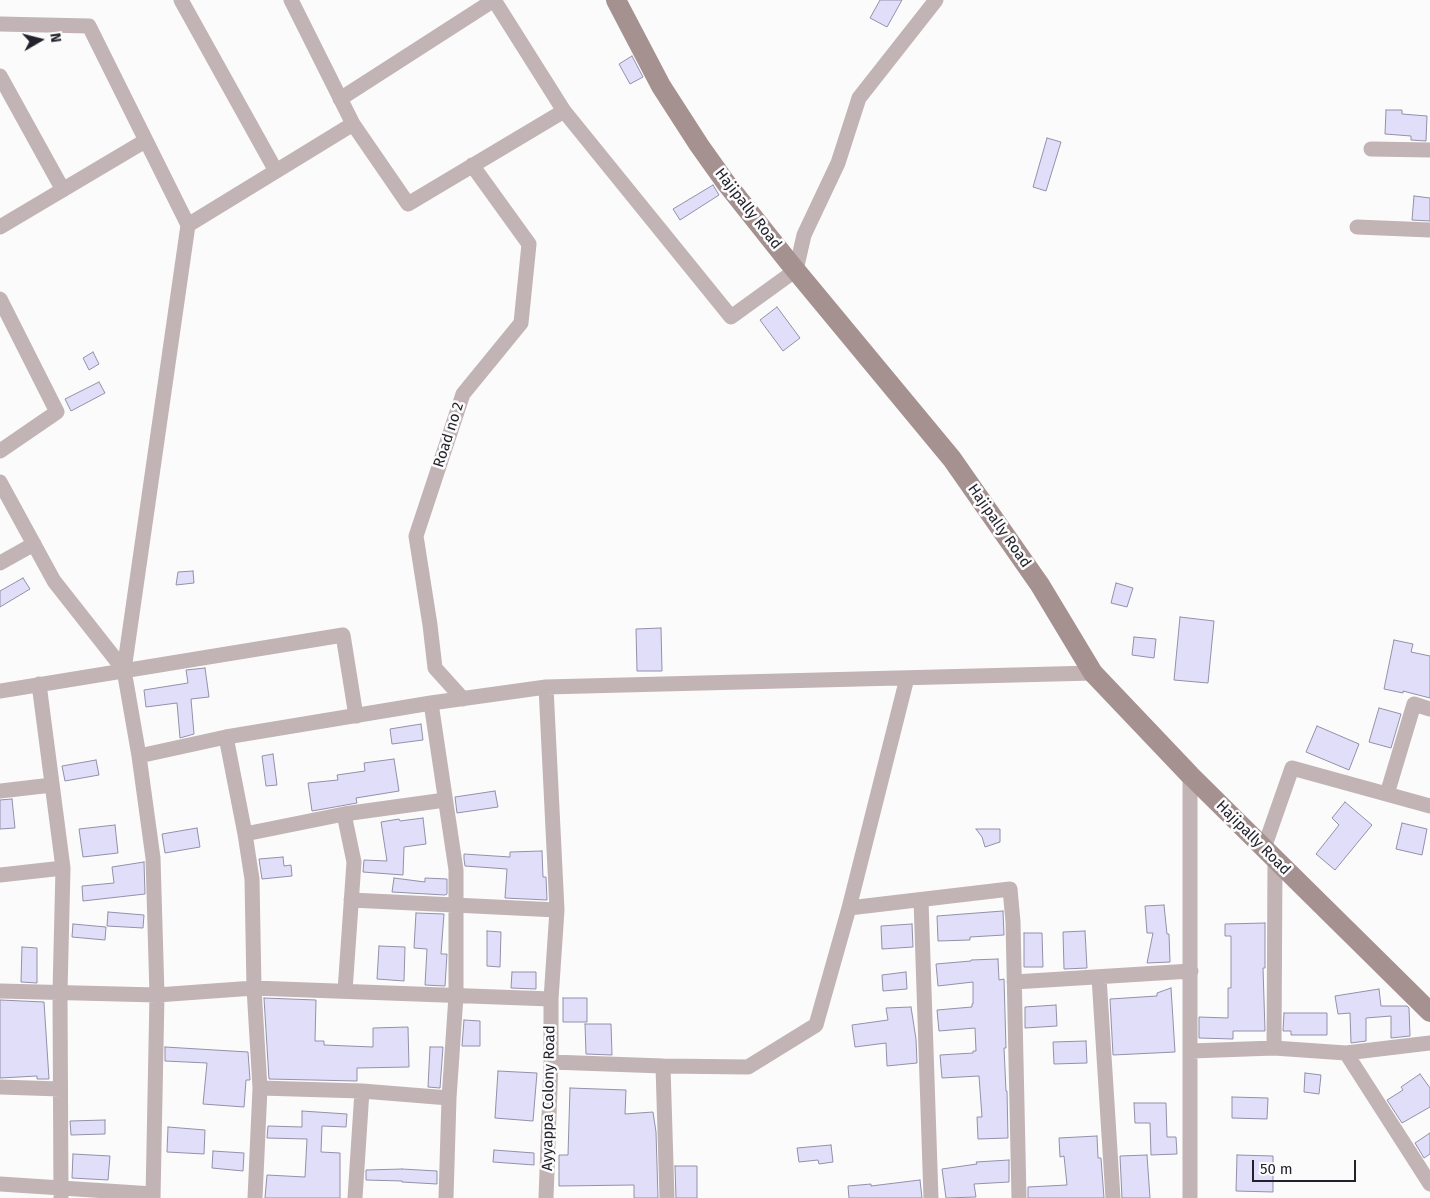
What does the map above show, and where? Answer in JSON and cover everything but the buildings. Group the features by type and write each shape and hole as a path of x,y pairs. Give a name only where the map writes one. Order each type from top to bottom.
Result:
{"street":[{"path":"181,0 276,171"},
{"path":"290,0 353,124 408,204 564,111"},
{"path":"340,99 494,0 564,111 731,317 796,270 804,235 838,162 859,98 936,0"},
{"name":"Hajipally Road","path":"616,0 661,86 726,183 952,459 1040,585 1094,673 1190,775 1430,1012"},
{"path":"0,24 89,26 188,225 124,670 139,756 153,858 157,995 153,1196 61,1193 0,1184"},
{"path":"0,76 63,190"},
{"path":"188,225 353,124"},
{"path":"0,227 145,140"},
{"path":"1371,149 1430,150"},
{"name":"Road no 2","path":"463,699 435,668 416,536 463,394 522,323 529,244 472,165"},
{"path":"1357,227 1430,230"},
{"path":"0,299 57,412 0,451"},
{"path":"0,482 54,581 124,670"},
{"path":"0,564 34,544"},
{"path":"0,691 343,635 356,716"},
{"path":"139,756 226,737 431,703 546,687 1094,673"},
{"path":"550,1062 748,1067 816,1025 849,908 907,678"},
{"path":"39,684 63,868 60,992 61,1193"},
{"name":"Ayyappa Colony Road","path":"546,687 558,910 550,999 546,1198"},
{"path":"431,703 456,870 456,996 449,1098 446,1198"},
{"path":"1387,794 1414,704 1430,709"},
{"path":"226,737 252,879 254,988 260,1088 254,1198"},
{"path":"1274,1048 1269,854 1292,768 1430,806"},
{"path":"1190,775 1190,1198"},
{"path":"0,791 52,785"},
{"path":"245,834 344,814 445,800"},
{"path":"344,814 354,862 345,991"},
{"path":"0,875 63,868"},
{"path":"849,908 1010,889 1013,922 1019,1198"},
{"path":"351,900 558,910"},
{"path":"921,900 931,1198"},
{"path":"1014,982 1191,971"},
{"path":"1099,976 1113,1198"},
{"path":"0,991 157,995 254,988 550,999"},
{"path":"1191,1051 1274,1048 1346,1054 1430,1043"},
{"path":"1346,1054 1430,1184"},
{"path":"663,1066 667,1198"},
{"path":"0,1087 60,1089"},
{"path":"260,1088 362,1091 449,1098"},
{"path":"355,1198 362,1091"}]}
